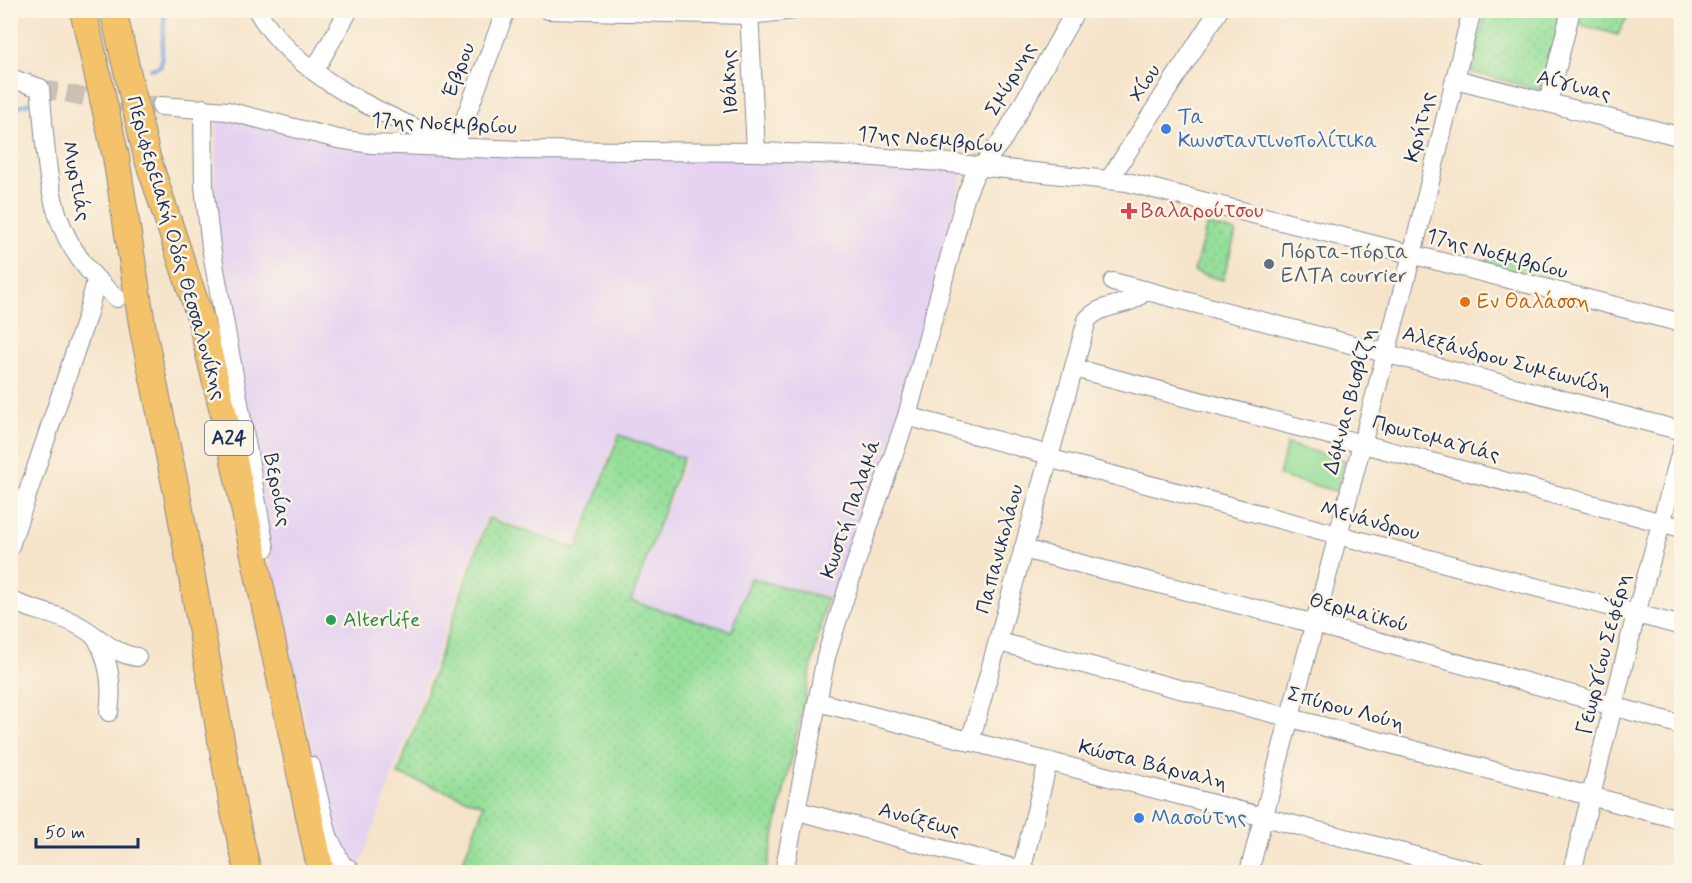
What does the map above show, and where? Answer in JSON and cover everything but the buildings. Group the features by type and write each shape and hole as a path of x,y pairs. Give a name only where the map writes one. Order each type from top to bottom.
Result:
{"highway":[{"name":"Περιφερειακή Οδός Θεσσαλονίκης","path":"83,10 116,158 143,330 178,499 230,789 248,873"},
{"name":"Περιφερειακή Οδός Θεσσαλονίκης","path":"113,10 147,157 200,317 228,432 321,873"}],"street":[{"path":"257,10 277,37 314,71 349,10"},
{"name":"Έβρου","path":"314,71 387,116 455,145 506,10"},
{"path":"548,10 749,13 794,10"},
{"name":"Σμύρνης","path":"981,166 1003,139 1076,10"},
{"name":"Χίου","path":"1109,180 1220,10"},
{"name":"Κρήτης","path":"1412,255 1472,10"},
{"path":"1548,103 1571,10"},
{"name":"Ιθάκης","path":"749,13 756,152"},
{"path":"10,78 40,88"},
{"name":"Αίγινας","path":"1455,79 1682,137"},
{"path":"10,83 40,88"},
{"name":"Μυρτιάς","path":"40,88 51,192 58,219 78,259 96,280 117,298"},
{"name":"17ης Νοεμβρίου","path":"161,106 203,108 243,114 338,139 372,144 579,151 847,155 1109,180 1159,189 1682,323"},
{"name":"Βεροίας","path":"203,108 206,211 252,482 328,836 343,867 348,868"},
{"name":"Κωστή Παλαμά","path":"784,873 829,648 907,416 966,195 981,166"},
{"name":"Δόμνας Βισβίζη","path":"1249,873 1412,255"},
{"path":"10,546 87,316 96,280"},
{"name":"Αλεξάνδρου Συμεωνίδη","path":"1113,282 1682,431"},
{"name":"Παπανικολάου","path":"970,742 1090,316 1099,311 1131,302 1145,290"},
{"name":"Πρωτομαγιάς","path":"1074,368 1682,528"},
{"name":"Μενάνδρου","path":"907,416 1338,537 1682,626"},
{"name":"Γεωργίου Σεφέρη","path":"1572,873 1636,614 1682,448"},
{"name":"Θερμαϊκού","path":"1023,549 1315,624 1682,725"},
{"path":"10,600 70,621 121,652 137,657"},
{"path":"96,637 103,650 111,682 109,712"},
{"name":"Σπύρου Λούη","path":"999,642 1682,820"},
{"name":"Κώστα Βάρναλη","path":"818,702 1477,873"},
{"path":"1024,872 1048,762"},
{"name":"Ανοίξεως","path":"798,811 1024,872"}],"shaded area":[{"path":"222,118 329,141 788,158 795,165 964,170 899,417 839,599 749,577 732,630 632,600 686,459 617,434 576,546 486,515 358,872 342,872 281,618 242,402 214,208 217,124"}],"green space":[{"path":"1486,11 1563,11 1541,90 1471,72"},
{"path":"1579,11 1630,11 1618,35 1575,23"},
{"path":"1207,225 1236,232 1223,280 1194,272"},
{"path":"1493,253 1546,267 1550,282 1483,263"},
{"path":"619,435 683,458 631,601 732,631 750,578 827,598 766,872 459,872 484,805 398,774 488,518 577,549"},
{"path":"1287,444 1345,460 1336,491 1279,476"}],"waterway":[{"path":"151,69 161,66 165,10"},
{"path":"10,109 36,101"}],"tunnel":[{"path":"40,88 99,100 161,106"}],"place":[{"name":"Τα Κωνσταντινοπολίτικα","path":"1166,129"},
{"name":"Βαλαρούτσου","path":"1129,211"},
{"name":"Πόρτα-πόρτα ΕΛΤΑ courrier","path":"1269,264"},
{"name":"Εν Θαλάσση","path":"1465,302"},
{"name":"Alterlife","path":"331,620"},
{"name":"Μασούτης","path":"1139,818"}]}
